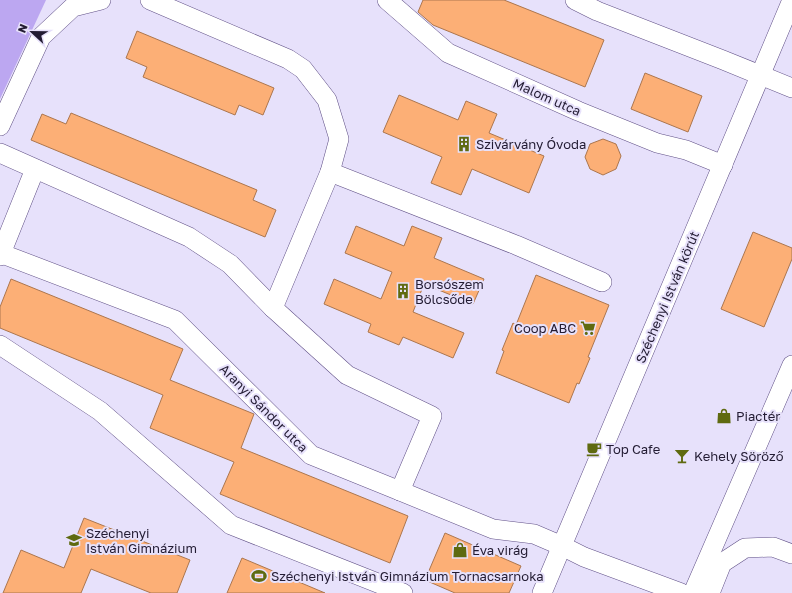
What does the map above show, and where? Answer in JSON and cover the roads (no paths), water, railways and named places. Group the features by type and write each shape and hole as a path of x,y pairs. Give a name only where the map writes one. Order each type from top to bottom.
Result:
{"street":[{"path":"0,126 41,37 73,7 101,0"},
{"path":"150,0 288,59 303,69 327,100 339,139 330,172 273,308"},
{"name":"Malom utca","path":"387,0 448,54 578,111 657,143 686,150 723,165"},
{"path":"576,0 599,5 760,76 792,88"},
{"name":"Széchenyi István körút","path":"542,593 792,0"},
{"path":"0,153 189,237 230,264 273,308 347,375 432,416 400,490"},
{"name":"Aranyi Sándor utca","path":"35,169 0,254 175,320 311,455 493,529 534,534 584,557 681,593"},
{"path":"330,172 516,245 602,282"},
{"path":"0,346 100,411 231,525 403,593"},
{"path":"693,593 792,365"},
{"path":"710,593 722,563 745,548 773,547 792,554"}],"place":[{"name":"Szivárvány Óvoda","path":"464,144"},
{"name":"Borsószem Bölcsőde","path":"403,291"},
{"name":"Coop ABC","path":"588,328"},
{"name":"Piactér","path":"724,416"},
{"name":"Top Cafe","path":"594,449"},
{"name":"Kehely Söröző","path":"682,456"},
{"name":"Széchenyi István Gimnázium","path":"74,540"},
{"name":"Éva virág","path":"460,550"},
{"name":"Széchenyi István Gimnázium Tornacsarnoka","path":"259,576"}]}
